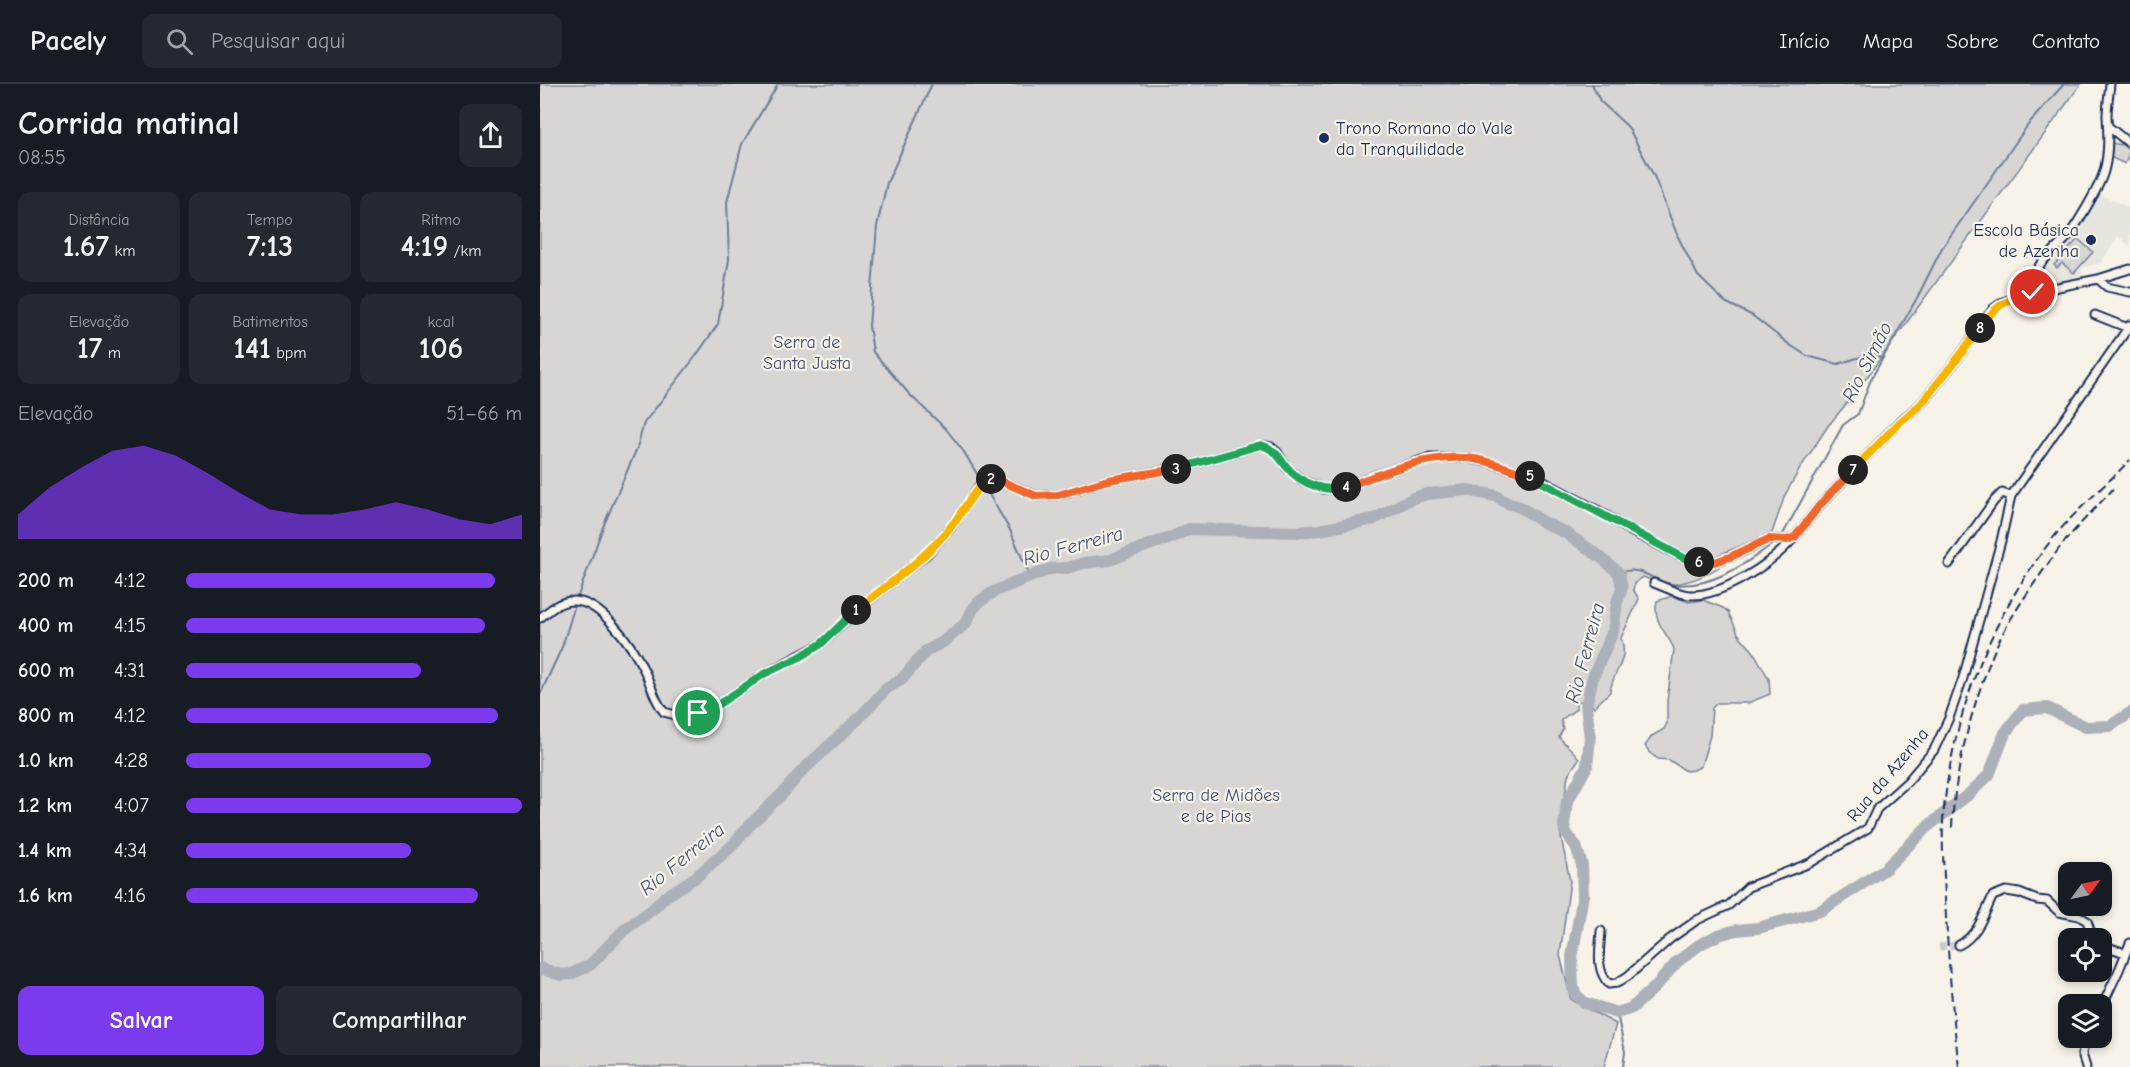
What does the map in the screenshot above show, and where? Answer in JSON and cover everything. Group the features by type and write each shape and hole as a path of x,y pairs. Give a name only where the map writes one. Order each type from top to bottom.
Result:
{"street":[{"path":"2033,292 2034,275 2041,261 2067,237 2078,221 2103,172 2109,127 2107,116 2110,84"},
{"path":"2109,127 2130,144"},
{"path":"1654,583 1689,595 1715,590 1760,567 1787,547 1819,506 1900,422 1921,404 1993,309 2003,302 2033,292 2098,279 2130,269"},
{"path":"2098,279 2107,287 2130,292"},
{"path":"2095,315 2129,326"},
{"name":"Rua da Azenha","path":"1601,931 1599,968 1604,979 1610,984 1617,983 1649,959 1670,939 1698,920 1729,905 1748,887 1810,863 1868,828 1877,809 1908,781 1934,750 1942,736 1964,678 2011,496 2129,326"},
{"path":"540,618 557,604 572,601 586,603 599,612 628,642 637,656 663,712 683,717 719,704 764,674 821,644 856,610 927,554 952,526 979,486 990,479 1001,481 1036,496 1058,495 1108,480 1180,468 1261,445 1271,447 1277,452 1287,468 1303,481 1324,489 1343,488 1428,459 1467,458 1488,462 1537,478 1632,531 1692,561 1714,562 1772,538 1791,539"},
{"path":"1949,564 1994,501 2002,493 2011,496"},
{"path":"1959,945 1969,940 1977,929 1993,896 2006,891 2019,892 2037,900 2047,901 2059,912 2079,916 2087,921 2089,928"},
{"path":"2108,994 2130,943"},
{"path":"2112,948 2125,953"},
{"path":"2083,1048 2082,1054 2086,1067"}],"shaded area":[{"name":"Escola Básica de Azenha","path":"2100,194 2130,208 2130,246 2118,236 2101,263 2081,268 2083,277 2040,286 2037,281 2038,270 2064,244 2093,197"}],"green space":[{"name":"Serra de Santa Justa","path":"540,84 2081,84 1856,392 1828,426 1785,495 1772,533 1721,554 1719,567 1698,578 1675,584 1673,588 1643,577 1638,581 1633,589 1639,599 1621,638 1622,659 1610,692 1594,707 1582,701 1576,702 1576,709 1561,720 1563,729 1559,737 1579,759 1568,775 1560,832 1570,881 1560,955 1571,1000 1616,1024 1604,1067 540,1067"},
{"path":"2112,143 2122,145 2130,151 2125,164 2108,156"},
{"path":"2078,239 2093,252 2074,273 2062,263 2057,268 2054,265"},
{"path":"1672,596 1689,602 1703,600 1728,612 1739,635 1753,651 1769,679 1770,694 1748,703 1717,703 1712,708 1710,736 1701,766 1686,771 1669,760 1658,759 1645,746 1652,736 1664,729 1667,723 1667,701 1674,649 1658,621 1656,608 1657,601"}],"waterway":[{"path":"932,84 887,183 877,226 869,326 873,352 910,395 946,429 964,452 1010,530 1030,576"},
{"path":"1592,84 1600,101 1628,127 1654,176 1678,237 1698,276 1725,302 1753,316 1807,356 1838,364 1873,353 1882,359"},
{"name":"Rio Simão","path":"1782,536 1843,425 1858,414 1871,379 1917,298 1942,248 2030,122 2064,84"},
{"path":"578,596 603,527 637,448 644,423 718,324 729,260 727,202 742,144 777,86"},
{"name":"Rio Ferreira","path":"540,968 561,975 571,974 590,965 623,931 665,897 696,877 732,846 801,772 859,718 886,689 902,679 926,651 943,642 966,623 979,602 995,591 1050,569 1110,560 1189,529 1297,532 1320,530 1374,519 1413,498 1427,494 1467,490 1496,496 1520,507 1566,533 1619,573 1622,588 1617,602 1613,631 1593,677 1586,706 1590,738 1587,766 1567,802 1564,825 1566,833 1576,846 1582,865 1583,895 1572,957 1573,987 1576,995 1585,1003 1617,1013 1632,1008 1677,962 1699,945 1718,935 1758,928 1820,911 1885,869 1927,827 1989,775 2005,733 2023,710 2047,708 2086,727 2110,726 2130,713"},
{"name":"Rio Simão","path":"1619,573 1633,570 1671,584 1699,583 1739,567 1775,542"},
{"path":"540,695 562,647 575,605"},
{"path":"1617,1013 1625,1052 1623,1067"}],"tunnel":[{"path":"1939,947 1959,945"}],"railway":[{"path":"1959,1067 1949,962 1943,842 1944,808 1957,735 1979,665 1994,631 2031,568 2062,528 2130,460"},
{"path":"1952,828 1956,786 1965,742 1977,699 1997,645 2021,603 2058,550 2113,489"}],"place":[{"name":"Trono Romano do Vale da Tranquilidade","path":"1324,138"},
{"name":"Escola Básica de Azenha","path":"2091,240"}],"route":[{"path":"698,713 719,704 764,674 821,644 856,610 927,554 952,526 979,486 990,479 1001,481 1036,496 1058,495 1108,480 1180,468 1261,445 1271,447 1277,452 1287,468 1303,481 1324,489 1343,488 1428,459 1467,458 1488,462 1537,478 1632,531 1692,561 1714,562 1772,538 1787,540 1795,537 1819,506 1900,422 1921,404 1993,309 2003,302 2033,292"}],"park label":[{"name":"Serra de Midões e de Pias","path":"1216,805"}]}
